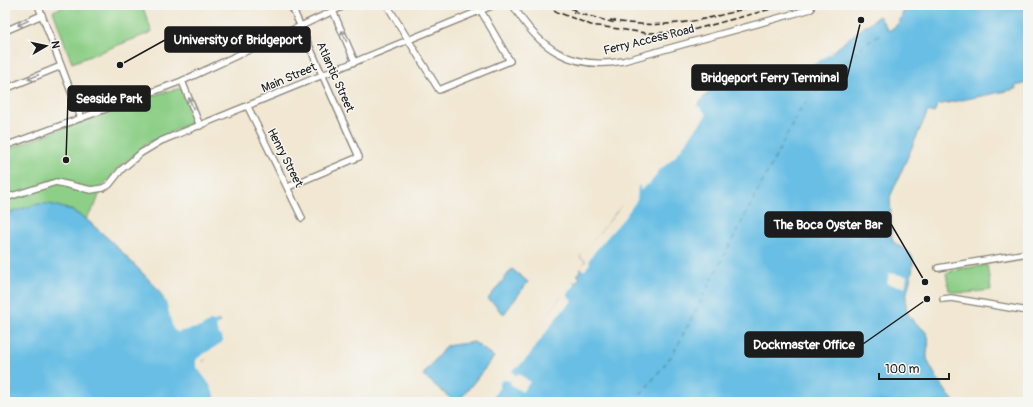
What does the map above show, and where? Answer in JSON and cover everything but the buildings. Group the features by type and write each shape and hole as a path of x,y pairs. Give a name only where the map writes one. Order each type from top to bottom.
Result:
{"street":[{"path":"38,5 81,118"},
{"name":"Atlantic Street","path":"288,187 359,157 291,5"},
{"path":"5,146 182,81 346,5"},
{"path":"387,5 438,90 510,61 481,10"},
{"name":"Main Street","path":"5,198 56,182 91,190 103,188 109,185 121,170 141,153 161,142 494,5"},
{"name":"Ferry Access Road","path":"513,5 529,29 551,49 572,58 596,63 623,61 811,9"},
{"path":"333,11 355,62"},
{"path":"5,31 42,15"},
{"path":"5,89 61,66"},
{"path":"182,81 200,126"},
{"name":"Henry Street","path":"248,107 302,218"},
{"path":"938,268 1028,253"},
{"path":"943,299 951,298 1028,311"}],"green space":[{"path":"68,5 142,5 152,32 72,63 53,11"},
{"path":"181,88 193,122 148,143 117,169 102,187 95,206 86,219 71,210 13,212 5,214 5,150 157,94"},
{"path":"987,265 991,290 958,293 949,290 946,273 952,272 951,270"}],"water":[{"path":"915,5 1028,5 1028,83 1015,86 1016,89 937,105 934,113 928,111 890,197 892,239 897,245 908,252 913,259 906,299 907,311 912,319 927,334 929,340 927,355 928,362 939,381 955,402 479,402 499,376 507,379 511,375 508,368 573,281 575,283 580,278 577,275 586,261 580,257 658,161 674,150 698,113 697,106 715,84 733,79 757,78 769,73 774,83 778,84 804,67 804,64 824,52 833,52 879,16 889,31 899,23 903,12"},
{"path":"38,204 50,204 71,210 86,219 113,243 157,288 184,327 193,322 218,320 220,322 218,324 228,342 210,354 201,364 222,402 5,402 5,214"},
{"path":"512,269 528,282 504,314 488,299"},
{"path":"474,342 494,357 458,402 455,402 423,375 446,346"}],"pier":[{"path":"824,50 833,52 806,71 778,86 773,83 770,73 774,82 778,82 789,74 804,67 803,62 814,53"},
{"path":"697,105 707,114 675,157 656,173 657,174 649,185 647,184 640,191 640,186 638,186 637,200 624,218 597,249 589,260 590,263 585,270 582,270 581,267 586,261 580,257 583,252 616,213 657,160 664,153 674,148 676,145 674,142 697,112"},
{"path":"889,273 907,276 905,287 887,284"},
{"path":"571,280 575,283 575,285 567,294 572,301 560,313 528,357 518,367 512,370 516,376 518,373 530,382 522,392 510,384 511,381 503,380 501,381 499,388 490,402 477,402 498,374 508,377 509,374 506,369 506,364 507,363 508,365 560,298"},
{"path":"157,285 185,325 209,313 218,318 218,320 214,322 210,321 201,327 177,332 173,329 167,305"},
{"path":"219,323 225,331 230,343 203,361 203,363 224,402 217,402 210,385 196,366 196,360 199,357 221,343 223,340 216,329 216,326"}],"ferry route":[{"path":"635,402 673,354 802,106 865,44 880,34"}],"railway":[{"path":"546,5 557,12 591,25 646,33 680,32 696,29 786,5"},
{"path":"563,5 579,12"},
{"path":"610,20 629,23 667,24 702,19 757,5"},
{"path":"573,12 615,23"}],"place":[{"name":"Bridgeport Ferry Terminal","path":"861,20"},
{"name":"University of Bridgeport","path":"120,65"},
{"name":"Seaside Park","path":"66,160"},
{"name":"The Boca Oyster Bar","path":"925,282"},
{"name":"Dockmaster Office","path":"927,299"}]}
